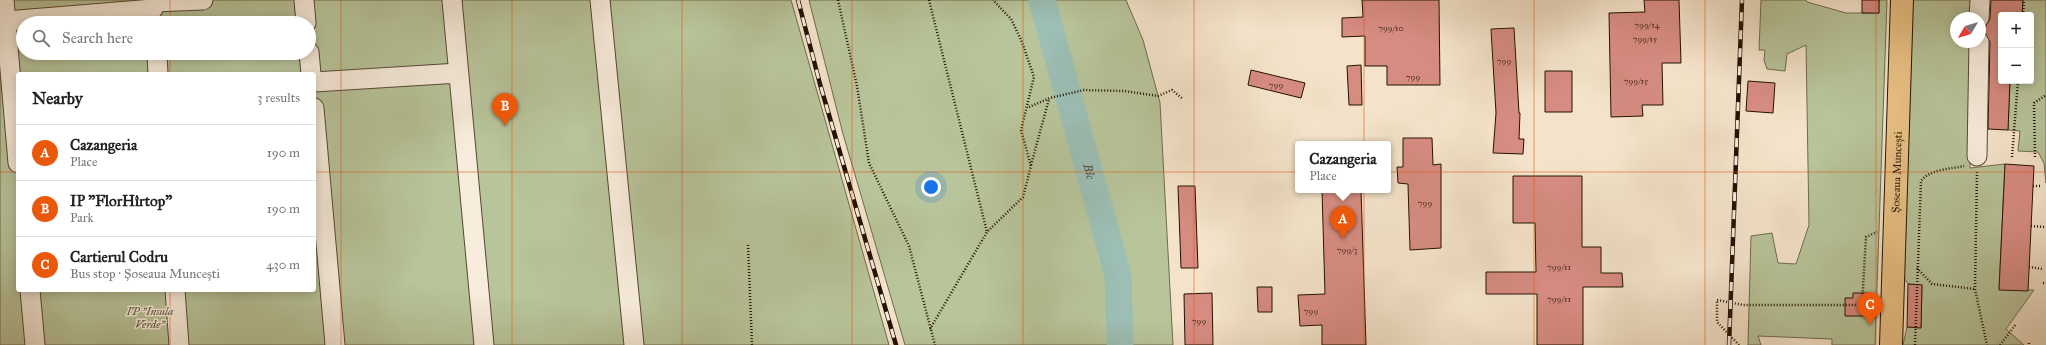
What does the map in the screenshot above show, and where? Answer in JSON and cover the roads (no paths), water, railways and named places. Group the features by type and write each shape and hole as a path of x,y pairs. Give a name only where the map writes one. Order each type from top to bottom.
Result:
{"main road":[{"name":"Șoseaua Muncești","path":"1891,345 1902,0"}],"street":[{"path":"4,0 16,139"},
{"path":"63,16 153,8 203,0"},
{"path":"304,0 305,16"},
{"path":"452,0 484,345"},
{"path":"600,0 634,345"},
{"path":"1980,0 1980,12"},
{"path":"6,21 16,20"},
{"path":"1977,160 1979,48"},
{"path":"157,60 158,72"},
{"path":"310,60 311,72"},
{"path":"316,82 459,73"},
{"path":"316,131 335,345"},
{"path":"30,292 35,345"},
{"path":"175,292 179,345"}],"waterway":[{"name":"Bîc","path":"1042,0 1118,276 1120,345"}],"railway":[{"path":"798,0 820,84 896,345"},
{"path":"1729,345 1742,0"}],"place":[{"name":"IP \"FlorHîrtop\"","path":"505,126"},
{"name":"Cazangeria","path":"1343,239"},
{"name":"Cartierul Codru","path":"1870,325"}],"park label":[{"name":"IP \"Insula Verde\"","path":"150,317"}]}
